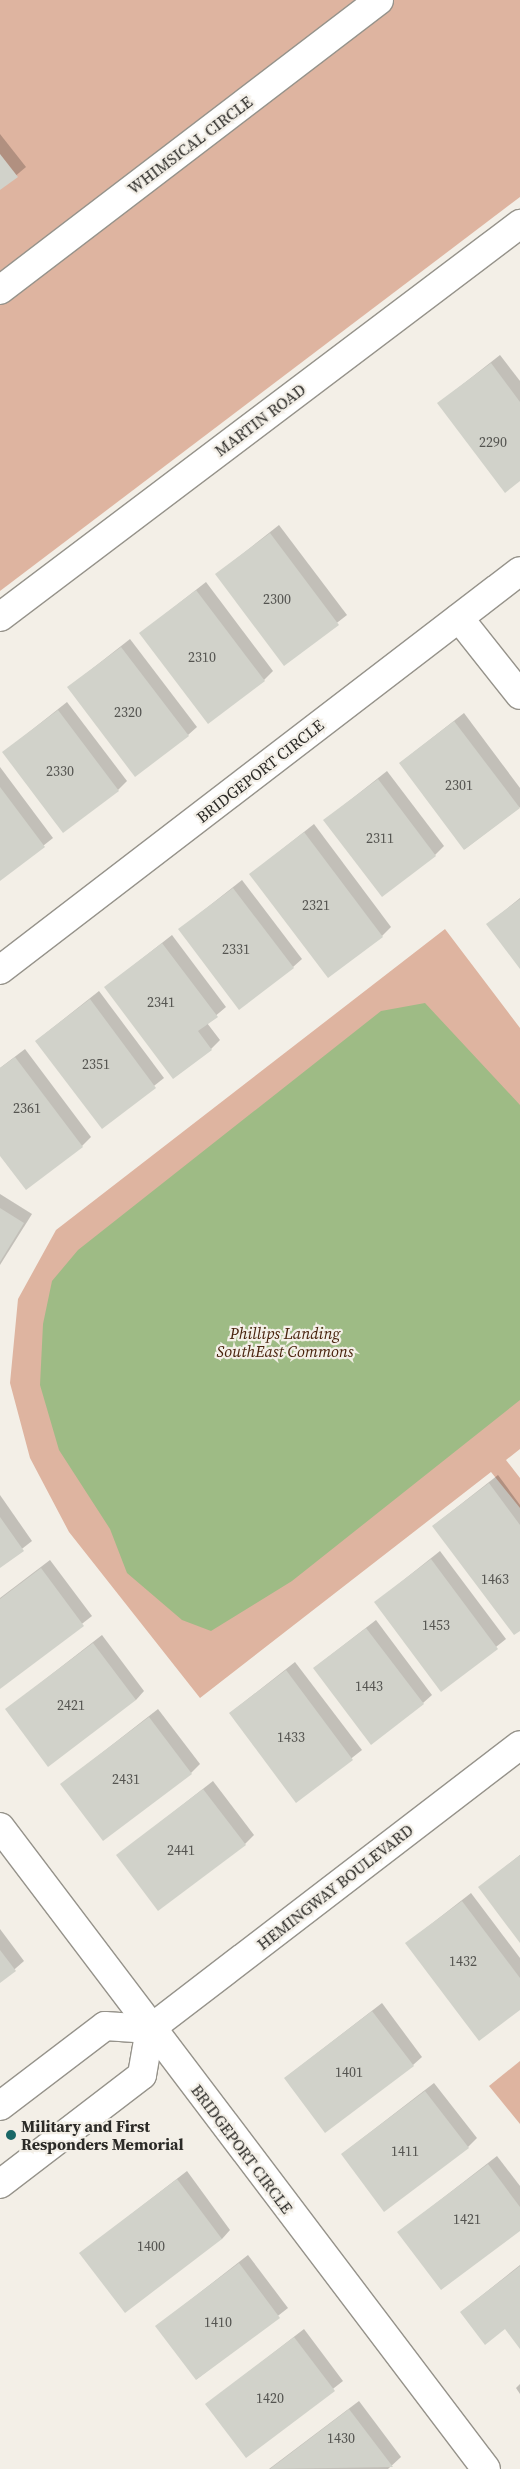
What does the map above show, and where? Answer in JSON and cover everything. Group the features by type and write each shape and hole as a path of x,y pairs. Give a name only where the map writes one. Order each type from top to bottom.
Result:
{"street":[{"name":"WHIMSICAL CIRCLE","path":"0,290 379,0"},
{"name":"MARTIN ROAD","path":"0,617 520,224"},
{"name":"BRIDGEPORT CIRCLE","path":"0,970 520,571"},
{"path":"459,618 520,695"},
{"name":"HEMINGWAY BOULEVARD","path":"150,2029 520,1745"},
{"name":"BRIDGEPORT CIRCLE","path":"0,1827 150,2029 486,2469"},
{"path":"0,2106 105,2026 150,2029 142,2075 0,2184"}],"green space":[{"path":"0,0 520,0 520,197 0,591"},
{"name":"Phillips Landing SouthEast Commons","path":"445,929 520,1028 520,1449 506,1460 520,1478 520,1508 491,1472 200,1698 69,1532 30,1458 10,1383 18,1299 56,1230"},
{"path":"520,2061 520,2124 489,2086"}],"shaded area":[{"name":"Phillips Landing SouthEast Commons","path":"425,1003 520,1105 520,1400 292,1581 211,1631 182,1620 127,1573 110,1529 59,1450 40,1385 43,1324 52,1281 78,1250 381,1011"}],"building":[{"path":"0,154 18,177 0,190"},
{"path":"491,363 520,402 520,481 505,493 437,403"},
{"path":"270,533 339,625 284,666 215,574"},
{"path":"196,590 265,681 208,724 139,633"},
{"path":"121,647 189,736 135,777 67,687"},
{"path":"58,710 119,791 63,833 2,752"},
{"path":"454,721 520,808 464,850 399,763"},
{"path":"378,779 436,856 382,897 323,820"},
{"path":"0,787 45,847 0,881"},
{"path":"304,832 383,937 328,978 249,874"},
{"path":"233,888 294,968 239,1010 178,929"},
{"path":"520,899 520,969 486,924"},
{"path":"162,943 218,1017 198,1031 212,1050 173,1079 104,987"},
{"path":"90,999 156,1088 102,1129 35,1041"},
{"path":"15,1057 83,1147 26,1190 0,1156 0,1068"},
{"path":"0,1208 24,1223 0,1262"},
{"path":"489,1483 520,1525 520,1631 514,1635 432,1526"},
{"path":"0,1517 24,1551 0,1568"},
{"path":"431,1559 498,1649 441,1692 374,1602"},
{"path":"41,1568 84,1626 0,1689 0,1599"},
{"path":"366,1628 424,1704 371,1745 313,1668"},
{"path":"93,1643 136,1700 48,1767 5,1709"},
{"path":"286,1670 353,1760 296,1803 229,1713"},
{"path":"149,1717 192,1774 103,1841 60,1784"},
{"path":"203,1789 246,1845 158,1911 116,1855"},
{"path":"520,1855 520,1943 478,1887"},
{"path":"462,1901 520,1978 520,2010 479,2041 405,1943"},
{"path":"0,1950 16,1971 0,1983"},
{"path":"372,2011 414,2066 325,2133 284,2078"},
{"path":"425,2091 469,2148 384,2212 341,2154"},
{"path":"488,2164 520,2207 520,2231 441,2290 397,2232"},
{"path":"177,2179 222,2239 125,2313 79,2253"},
{"path":"239,2263 280,2318 196,2380 155,2326"},
{"path":"520,2266 520,2349 505,2329 485,2345 460,2312"},
{"path":"294,2337 335,2391 246,2458 205,2404"},
{"path":"349,2409 393,2467 270,2469"}],"place":[{"name":"Military and First Responders Memorial","path":"11,2135"}]}
